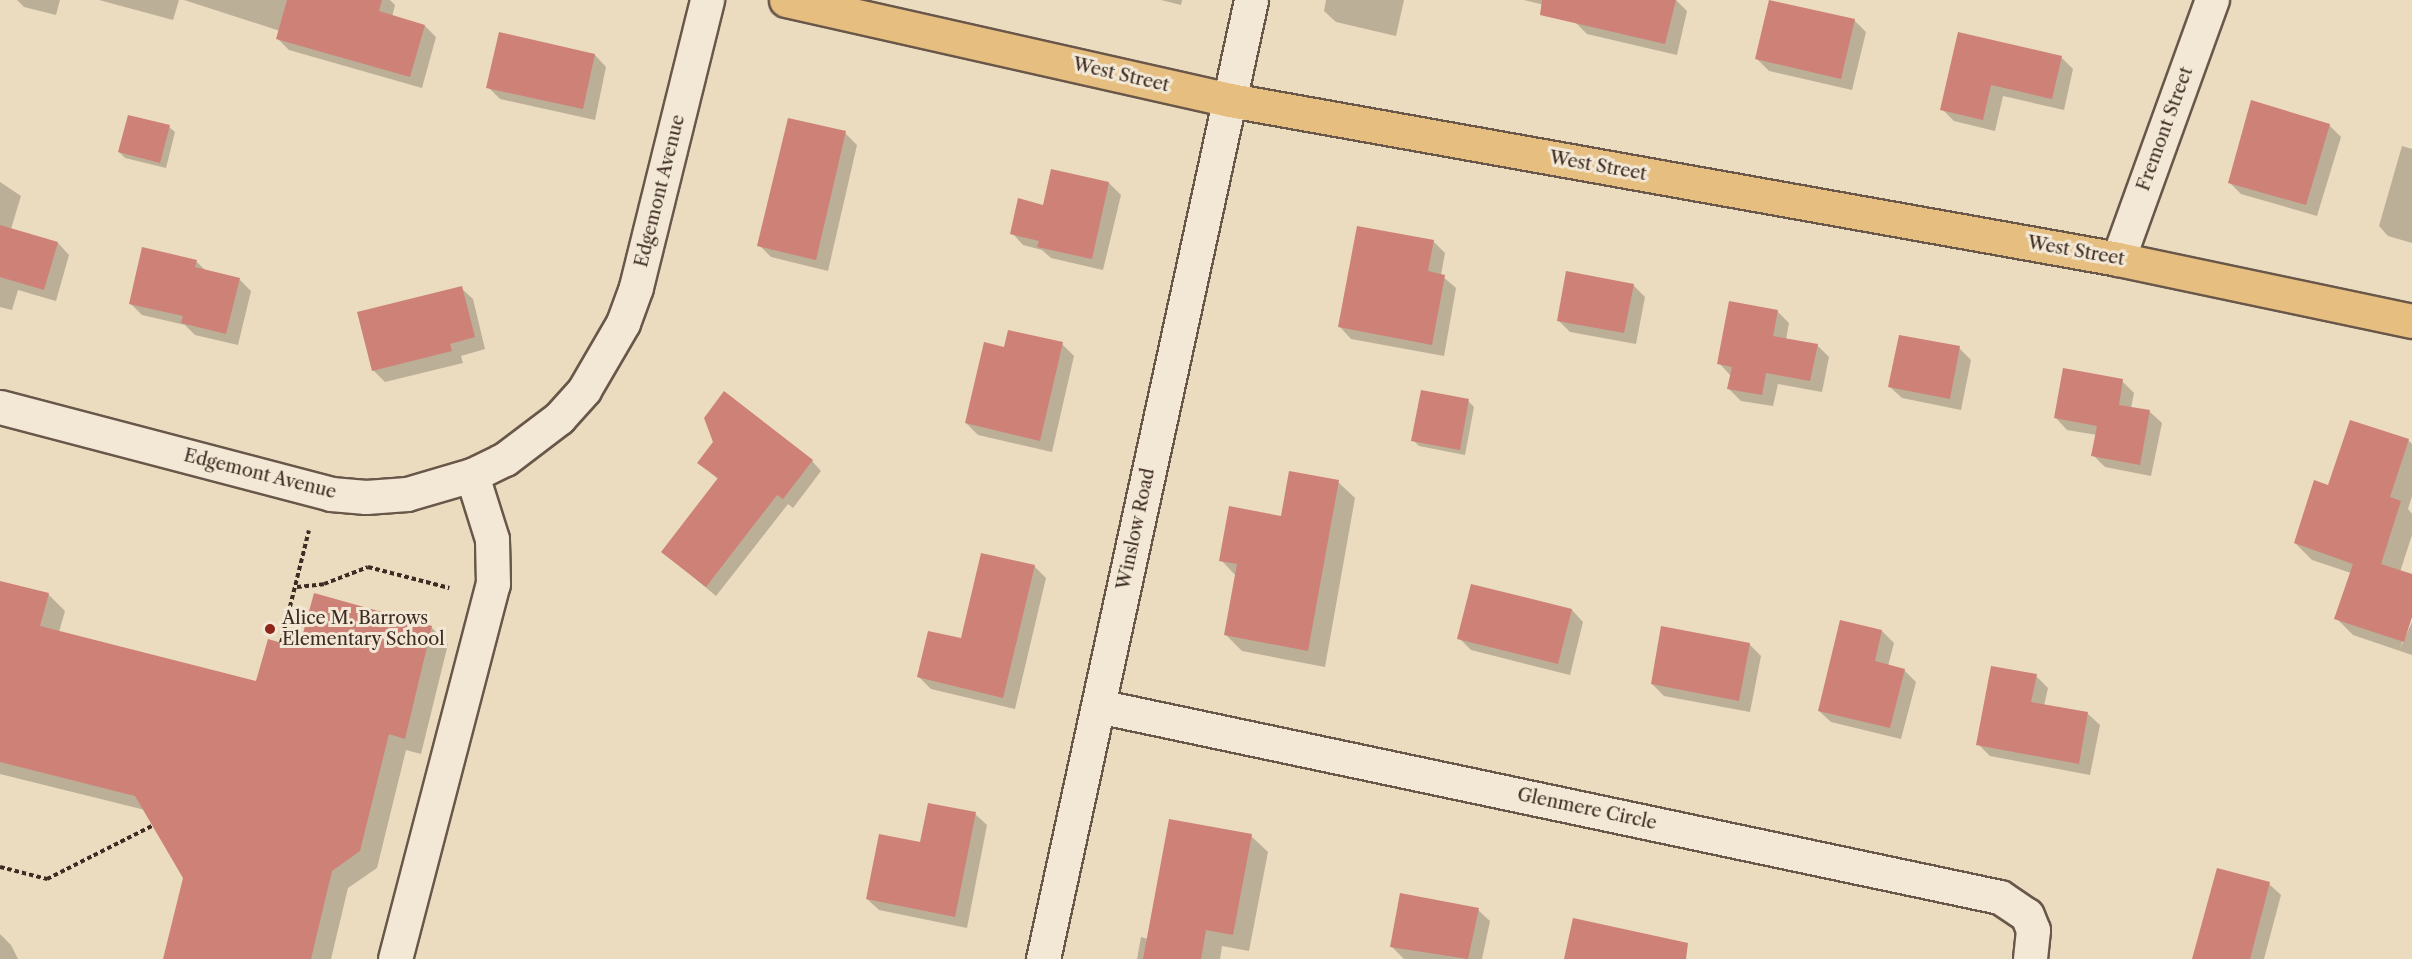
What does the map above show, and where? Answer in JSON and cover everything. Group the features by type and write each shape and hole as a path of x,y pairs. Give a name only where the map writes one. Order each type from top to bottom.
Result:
{"main road":[{"name":"West Street","path":"786,0 1230,100 2118,259 2412,321"}],"street":[{"name":"Edgemont Avenue","path":"0,407 331,494 366,497 407,494 472,476 505,459 560,418 605,359 623,323 636,287 707,0"},
{"name":"Winslow Road","path":"1043,959 1251,0"},
{"name":"Fremont Street","path":"2118,259 2211,0"},
{"path":"395,959 489,601 492,539 472,476"},
{"name":"Glenmere Circle","path":"1098,706 2000,897 2027,915 2033,930 2030,959"}],"path":[{"path":"282,643 305,544"},
{"path":"297,586 324,584 368,567 489,601"},
{"path":"0,867 46,879 152,826"}],"building":[{"path":"287,0 382,0 379,11 425,25 410,77 276,39"},
{"path":"1542,0 1676,0 1665,44 1540,15"},
{"path":"1769,0 1855,19 1841,79 1755,59"},
{"path":"499,32 595,54 583,109 486,88"},
{"path":"1958,32 2062,56 2052,99 1991,85 1983,120 1940,110"},
{"path":"2251,100 2330,124 2306,205 2228,183"},
{"path":"128,115 170,125 160,163 118,152"},
{"path":"788,118 846,131 816,260 757,246"},
{"path":"1051,169 1109,182 1092,259 1037,247 1039,241 1010,234 1018,198 1043,205"},
{"path":"0,225 58,242 44,290 0,277"},
{"path":"1357,226 1434,240 1428,271 1445,275 1432,345 1338,327"},
{"path":"142,247 197,260 195,267 240,278 226,334 181,323 183,316 129,304"},
{"path":"1566,271 1634,284 1624,333 1557,321"},
{"path":"462,286 475,337 450,344 452,351 372,371 357,312"},
{"path":"1729,301 1778,310 1773,336 1818,344 1810,381 1766,373 1762,395 1727,389 1732,367 1717,364"},
{"path":"1008,330 1063,342 1040,441 965,423 984,342 1004,347"},
{"path":"1899,335 1960,346 1950,399 1888,387"},
{"path":"2063,368 2123,379 2119,405 2150,410 2140,465 2091,456 2097,426 2054,418"},
{"path":"1421,390 1469,399 1460,450 1411,441"},
{"path":"724,391 813,460 783,499 777,495 706,587 661,552 718,478 697,463 713,442 704,418"},
{"path":"2350,420 2409,439 2390,497 2401,501 2381,564 2412,574 2412,617 2404,642 2334,619 2353,564 2294,543 2314,480 2328,485"},
{"path":"1289,471 1339,480 1308,651 1224,635 1237,564 1219,561 1229,506 1281,516"},
{"path":"981,553 1035,565 1003,698 917,677 928,631 961,638"},
{"path":"0,581 49,593 40,626 256,681 268,639 299,648 314,593 432,626 405,739 389,734 360,851 332,871 311,959 163,959 183,878 135,796 0,762"},
{"path":"1471,584 1572,609 1558,664 1457,639"},
{"path":"1840,620 1882,630 1875,661 1905,669 1890,728 1818,711"},
{"path":"1661,626 1750,643 1739,701 1651,684"},
{"path":"1991,666 2037,674 2031,702 2088,712 2079,764 1976,745"},
{"path":"928,803 976,812 955,917 866,899 879,834 920,842"},
{"path":"1169,819 1252,834 1233,935 1206,930 1201,959 1143,959"},
{"path":"2217,868 2270,882 2250,959 2192,959"},
{"path":"1400,893 1479,908 1468,959 1390,947"},
{"path":"1573,918 1688,943 1686,959 1564,959"}],"place":[{"name":"Alice M. Barrows Elementary School","path":"270,629"}]}
